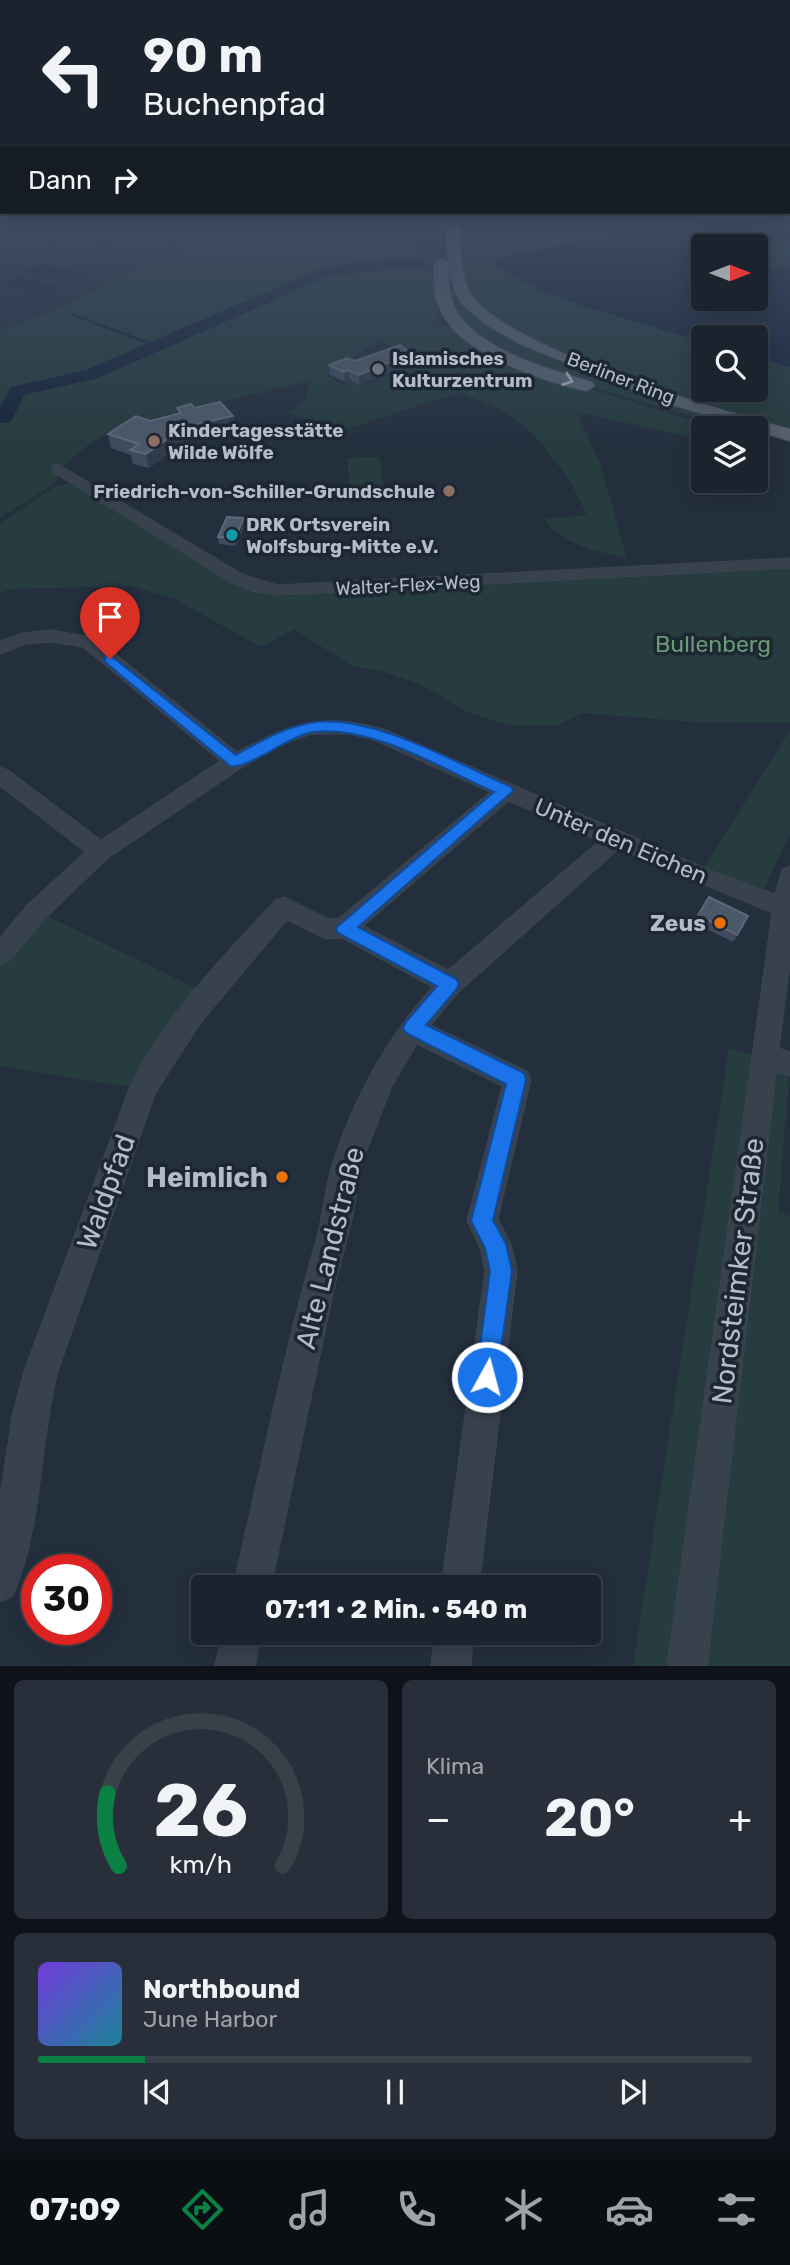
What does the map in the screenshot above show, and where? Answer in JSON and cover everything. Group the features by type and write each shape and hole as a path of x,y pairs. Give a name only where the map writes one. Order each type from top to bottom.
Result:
{"main road":[{"name":"Berliner Ring","path":"442,291 451,316 469,334 509,357 547,372 691,417"},
{"name":"Berliner Ring","path":"463,291 479,312 529,341 584,366 659,394 790,435"},
{"path":"768,439 790,445"}],"street":[{"name":"Walter-Flex-Weg","path":"58,469 238,579 258,587 278,590 790,563"},
{"path":"0,648 23,639 51,636 89,642 235,762"},
{"name":"Unter den Eichen","path":"0,954 37,911 100,852 235,762 279,738 311,727 349,727 377,734 616,839 784,907"},
{"path":"0,775 100,852"},
{"path":"345,928 506,791"},
{"name":"Alte Landstraße","path":"255,1575 318,1289 337,1220 347,1163 381,1080 412,1028 450,984 616,839"},
{"name":"Nordsteimker Straße","path":"687,1666 777,1060 784,907 790,876"},
{"name":"Waldpfad","path":"0,1583 10,1556 29,1418 41,1371 143,1089 162,1054 206,993 284,907 326,929 345,928 450,984"},
{"path":"412,1028 517,1080 482,1221 495,1244 501,1271 462,1575"},
{"path":"235,1666 240,1645"},
{"path":"451,1666 453,1645"}],"green space":[{"path":"94,291 436,291 439,313 434,323 455,328 562,380 691,421 691,437 576,412 601,466 627,559 582,546 551,528 545,519 586,515 574,489 554,459 529,431 506,413 461,392 345,430 289,413 306,398 310,381 117,427 91,443 62,467 55,483 0,518 0,331 65,307","holes":["380,339 415,366 361,386 351,381 344,384 327,376 322,379"]},
{"path":"448,291 456,291 555,356 727,416 692,416 551,372 514,357 484,340 462,323 453,308"},
{"path":"468,291 691,291 691,312 768,312 768,291 790,291 790,430 768,424 768,416 742,416 696,402 768,402 768,325 691,325 691,400 566,354 522,333 488,312"},
{"path":"768,430 790,438 790,442 768,436"},
{"path":"379,457 384,490 350,491 347,458"},
{"name":"Bullenberg","path":"78,483 256,590 790,564 790,723 693,722 582,713 558,725 512,726 467,712 424,686 382,671 352,666 294,629 261,647 175,599 132,586 10,589 0,593 0,523 52,488"},
{"path":"790,730 790,834 763,891 704,868"},
{"path":"37,911 206,993 143,1089 0,1066 0,955"},
{"path":"729,1048 790,1067 778,1212 790,1216 790,1666 633,1666"}],"water":[{"path":"29,291 51,291 42,296 29,297 25,294"},
{"path":"541,291 691,291 691,312 768,312 768,291 790,291 790,367 768,361 768,325 691,325 691,338"}],"building":[{"path":"400,345 411,353 359,375 329,365 347,358 355,361"},
{"path":"220,402 233,416 184,427 146,454 130,450 139,444 108,434 136,416 150,421 181,413 177,408 191,404 194,408"},
{"path":"227,517 244,518 235,538 218,537"},
{"path":"709,897 748,916 737,935 698,915"}],"waterway":[{"path":"4,418 17,391 92,374 282,291"},
{"path":"71,314 146,342"},
{"path":"142,340 157,346"}],"place":[{"name":"Islamisches Kulturzentrum","path":"378,369"},
{"name":"Kindertagesstätte Wilde Wölfe","path":"154,441"},
{"name":"Friedrich-von-Schiller-Grundschule","path":"449,491"},
{"name":"DRK Ortsverein Wolfsburg-Mitte e.V.","path":"232,535"},
{"name":"Zeus","path":"720,923"},
{"name":"Heimlich","path":"282,1177"}],"route":[{"path":"110,659 235,762 279,738 311,727 349,727 377,734 506,791 345,928 450,984 412,1028 517,1080 482,1221 495,1244 501,1271 487,1377"}]}
